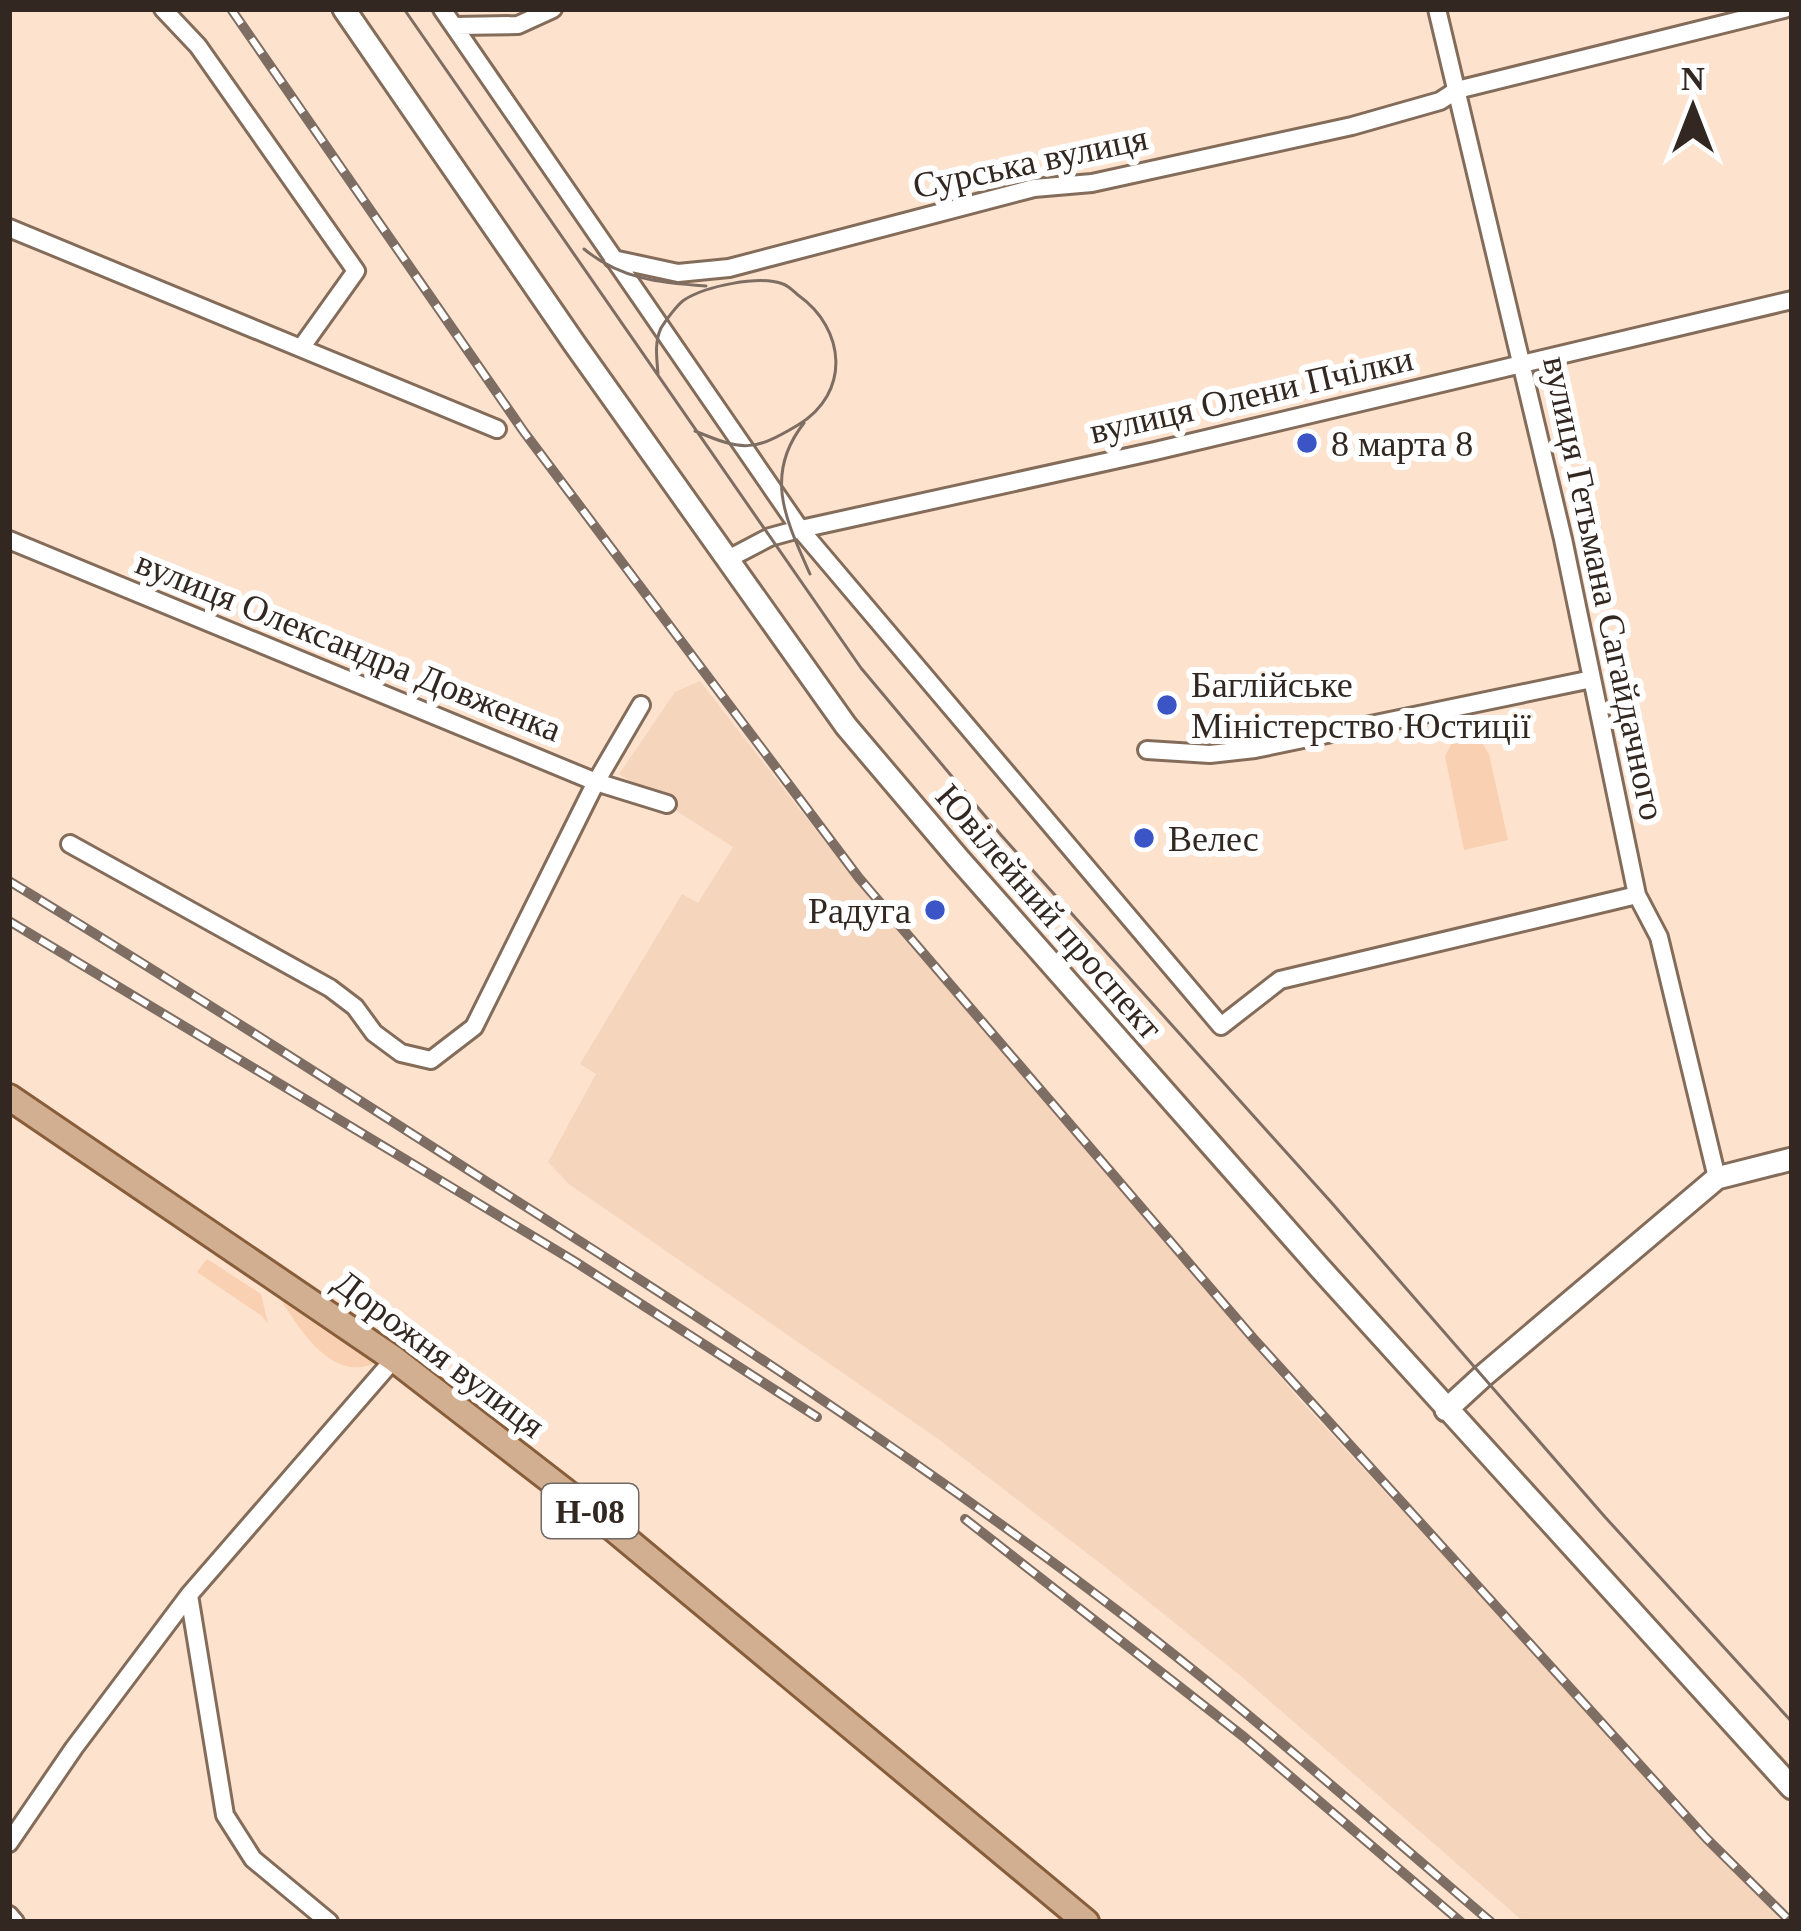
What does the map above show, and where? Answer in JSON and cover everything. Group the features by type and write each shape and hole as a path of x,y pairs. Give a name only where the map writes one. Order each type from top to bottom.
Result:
{"main road":[{"name":"Ювілейний проспект","path":"344,9 846,726 1446,1410 1792,1789"},
{"name":"Дорожня вулиця","path":"9,1097 394,1359 615,1530 1086,1922"},
{"path":"1446,1410 1717,1178 1792,1159"}],"street":[{"path":"163,9 198,46 356,271 301,348"},
{"path":"442,9 800,529 1221,1026 1280,980 1636,895"},
{"path":"454,26 518,26 553,9"},
{"name":"вулиця Гетьмана Сагайдачного","path":"1437,9 1522,365 1636,895 1659,937 1717,1178"},
{"name":"Сурська вулиця","path":"613,259 678,273 729,268 1034,188 1092,183 1352,126 1440,101 1457,90 1784,9"},
{"path":"9,228 497,429"},
{"name":"вулиця Олени Пчілки","path":"728,559 770,537 800,529 1155,451 1792,300"},
{"name":"вулиця Олександра Довженка","path":"9,540 596,782 667,804"},
{"path":"1147,750 1210,754 1255,749 1592,680"},
{"path":"70,844 330,988 401,1053 431,1060 474,1027 640,704"},
{"path":"9,1843 189,1595 394,1359"},
{"path":"189,1595 226,1815 253,1859 329,1922"}],"shaded area":[{"path":"700,681 853,878 1298,1398 1782,1922 1524,1922 1242,1677 1105,1567 937,1438 569,1184 548,1162 596,1074 580,1064 682,894 698,903 733,847 619,774 675,692"},
{"path":"1466,737 1481,741 1489,754 1508,840 1464,850 1445,756 1452,743"},
{"path":"207,1259 261,1294 268,1324 197,1272"},
{"path":"272,1285 376,1357 375,1363 342,1365 327,1356 301,1330"}],"tram line":[{"path":"404,9 861,668 1001,835 1792,1722"},
{"path":"584,249 626,273 706,286"},
{"path":"658,374 661,328 684,300 719,286 747,281 783,284 826,325 836,361 834,379 815,412 783,434 748,446 695,431"},
{"path":"804,423 784,461 782,479 787,516 810,574"}],"railway":[{"path":"231,9 524,432 859,878 1253,1338 1706,1838 1791,1922"},
{"path":"9,881 650,1286 971,1503 1174,1654 1491,1922"},
{"path":"9,921 574,1261 817,1417"},
{"path":"965,1519 1244,1737 1461,1922"}],"place":[{"name":"8 марта 8","path":"1307,443"},
{"name":"Баглійське Міністерство Юстиції","path":"1167,705"},
{"name":"Велес","path":"1144,838"},
{"name":"Радуга","path":"935,910"}]}
